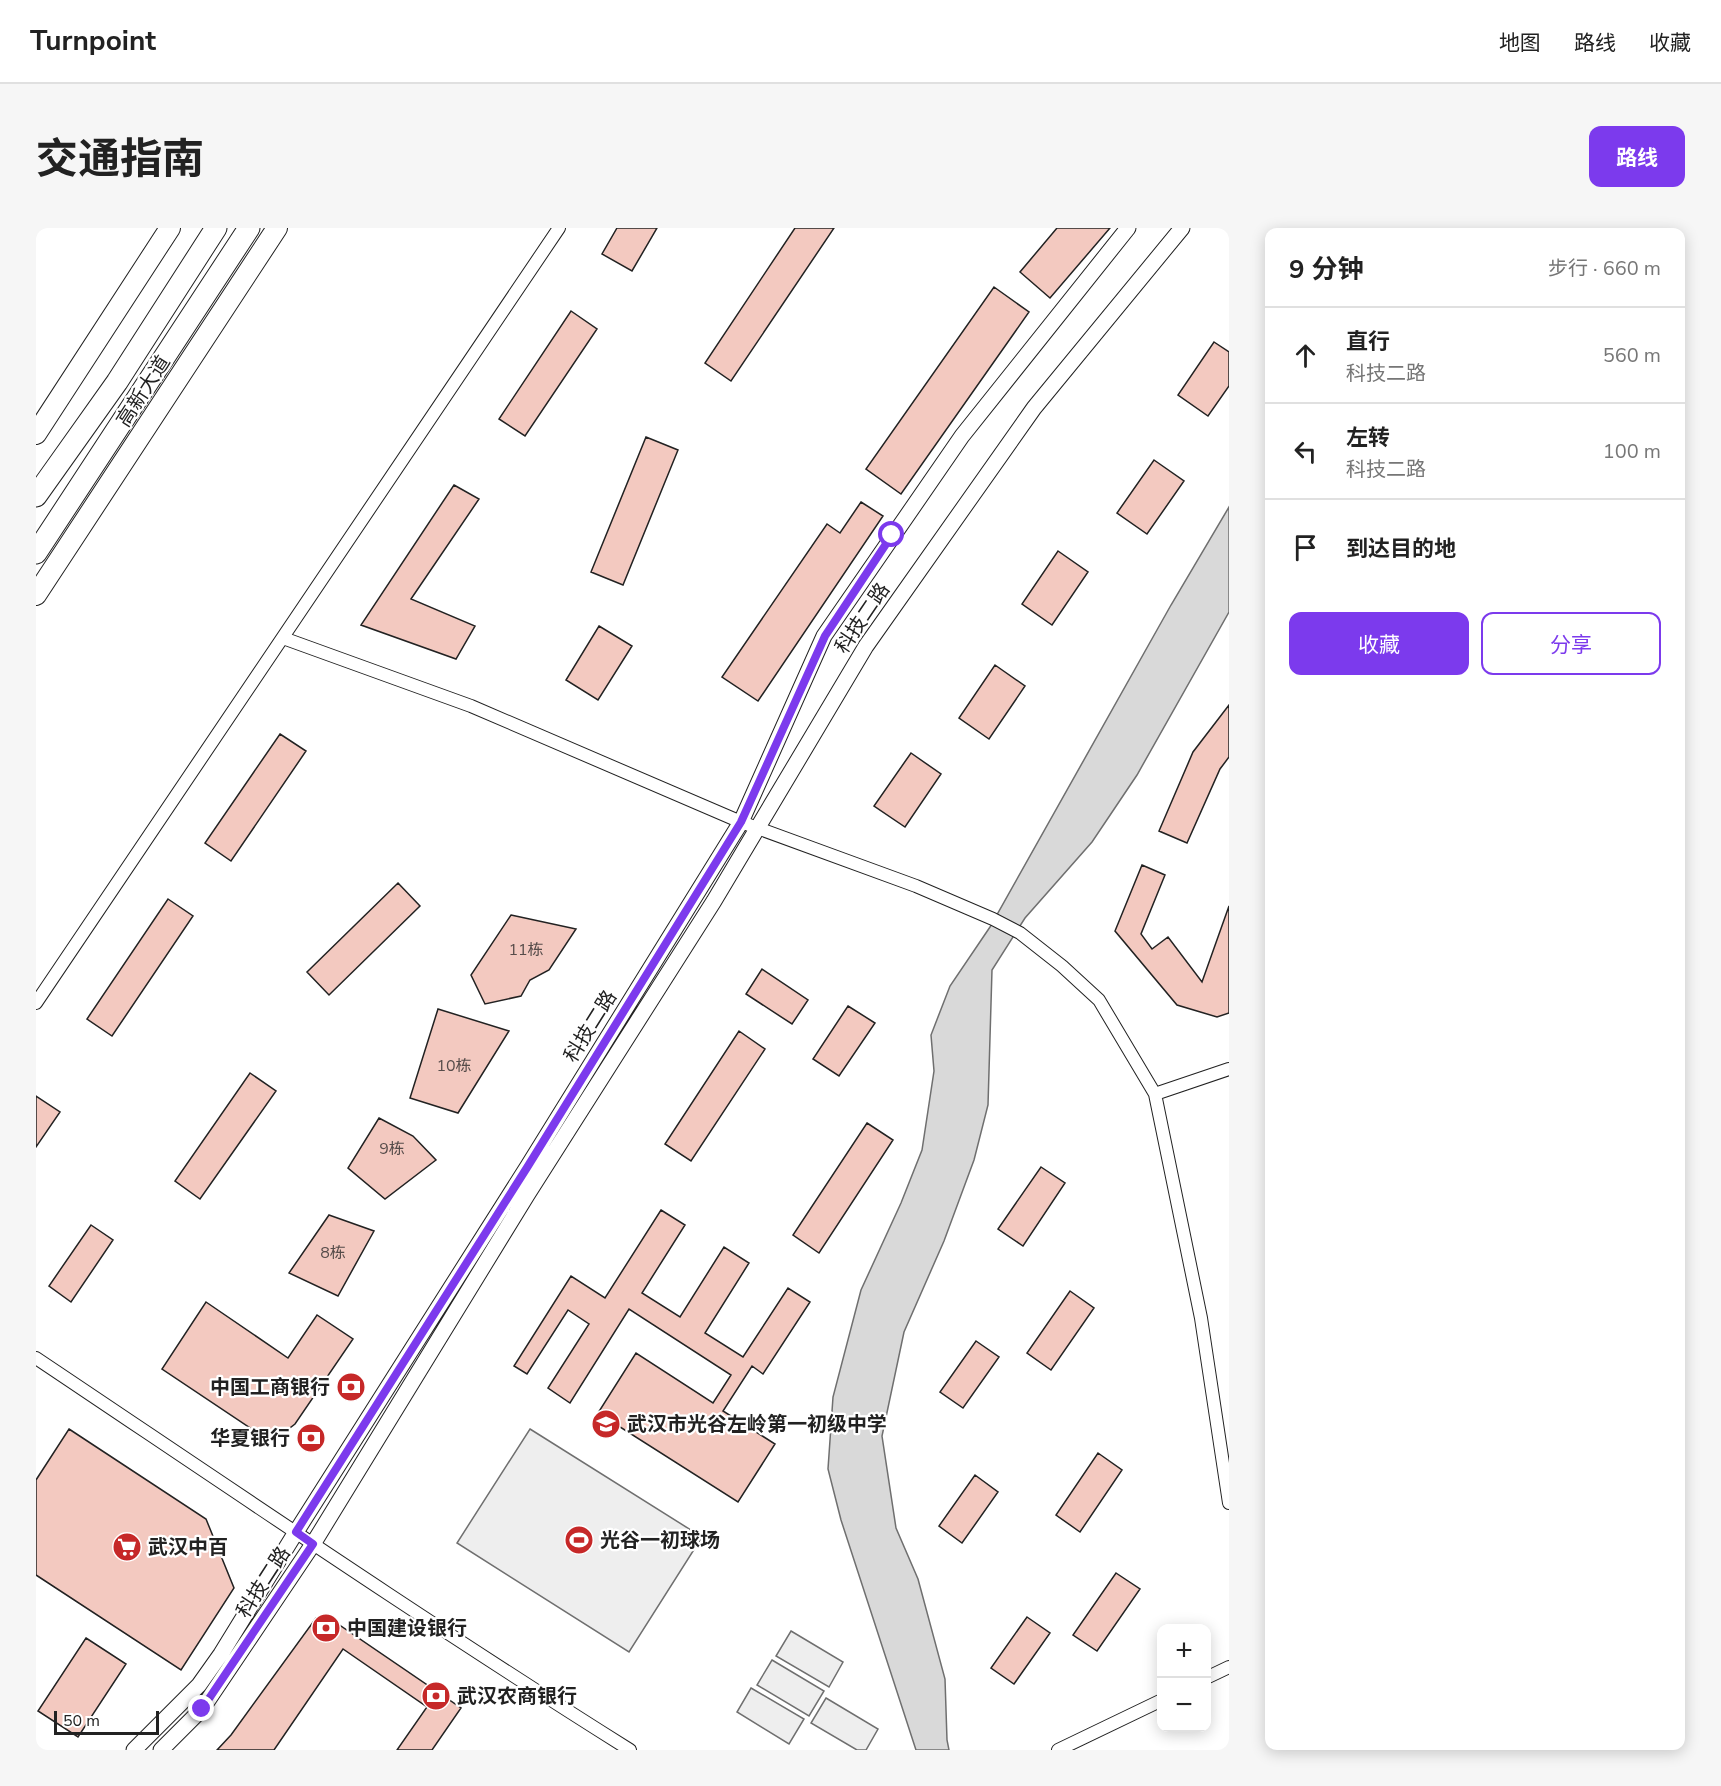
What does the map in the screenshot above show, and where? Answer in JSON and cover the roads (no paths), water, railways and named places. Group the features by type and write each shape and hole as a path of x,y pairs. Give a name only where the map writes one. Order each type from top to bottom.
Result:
{"highway":[{"name":"高新大道","path":"36,496 117,382 216,228"},
{"name":"高新大道","path":"36,553 249,228"}],"main road":[{"path":"36,434 170,228"},
{"path":"36,595 277,228"}],"street":[{"path":"36,1003 559,228"},
{"name":"科技二路","path":"134,1750 199,1685 221,1654 528,1166 741,822 825,636 962,436 1128,228"},
{"name":"科技二路","path":"161,1750 202,1709 313,1544 533,1186 714,901 866,646 1034,408 1182,228"},
{"path":"283,638 471,706 741,822 916,886 1020,933 1062,966 1099,1000 1155,1094 1201,1318 1229,1503"},
{"path":"1155,1094 1229,1069"},
{"path":"36,1358 313,1544 630,1750"},
{"path":"1211,1676 1229,1667"},
{"path":"1058,1750 1157,1702"}],"place":[{"name":"中国工商银行","path":"351,1387"},
{"name":"武汉市光谷左岭第一初级中学","path":"606,1424"},
{"name":"华夏银行","path":"311,1438"},
{"name":"光谷一初球场","path":"579,1540"},
{"name":"武汉中百","path":"127,1547"},
{"name":"中国建设银行","path":"326,1628"},
{"name":"武汉农商银行","path":"436,1696"}]}
